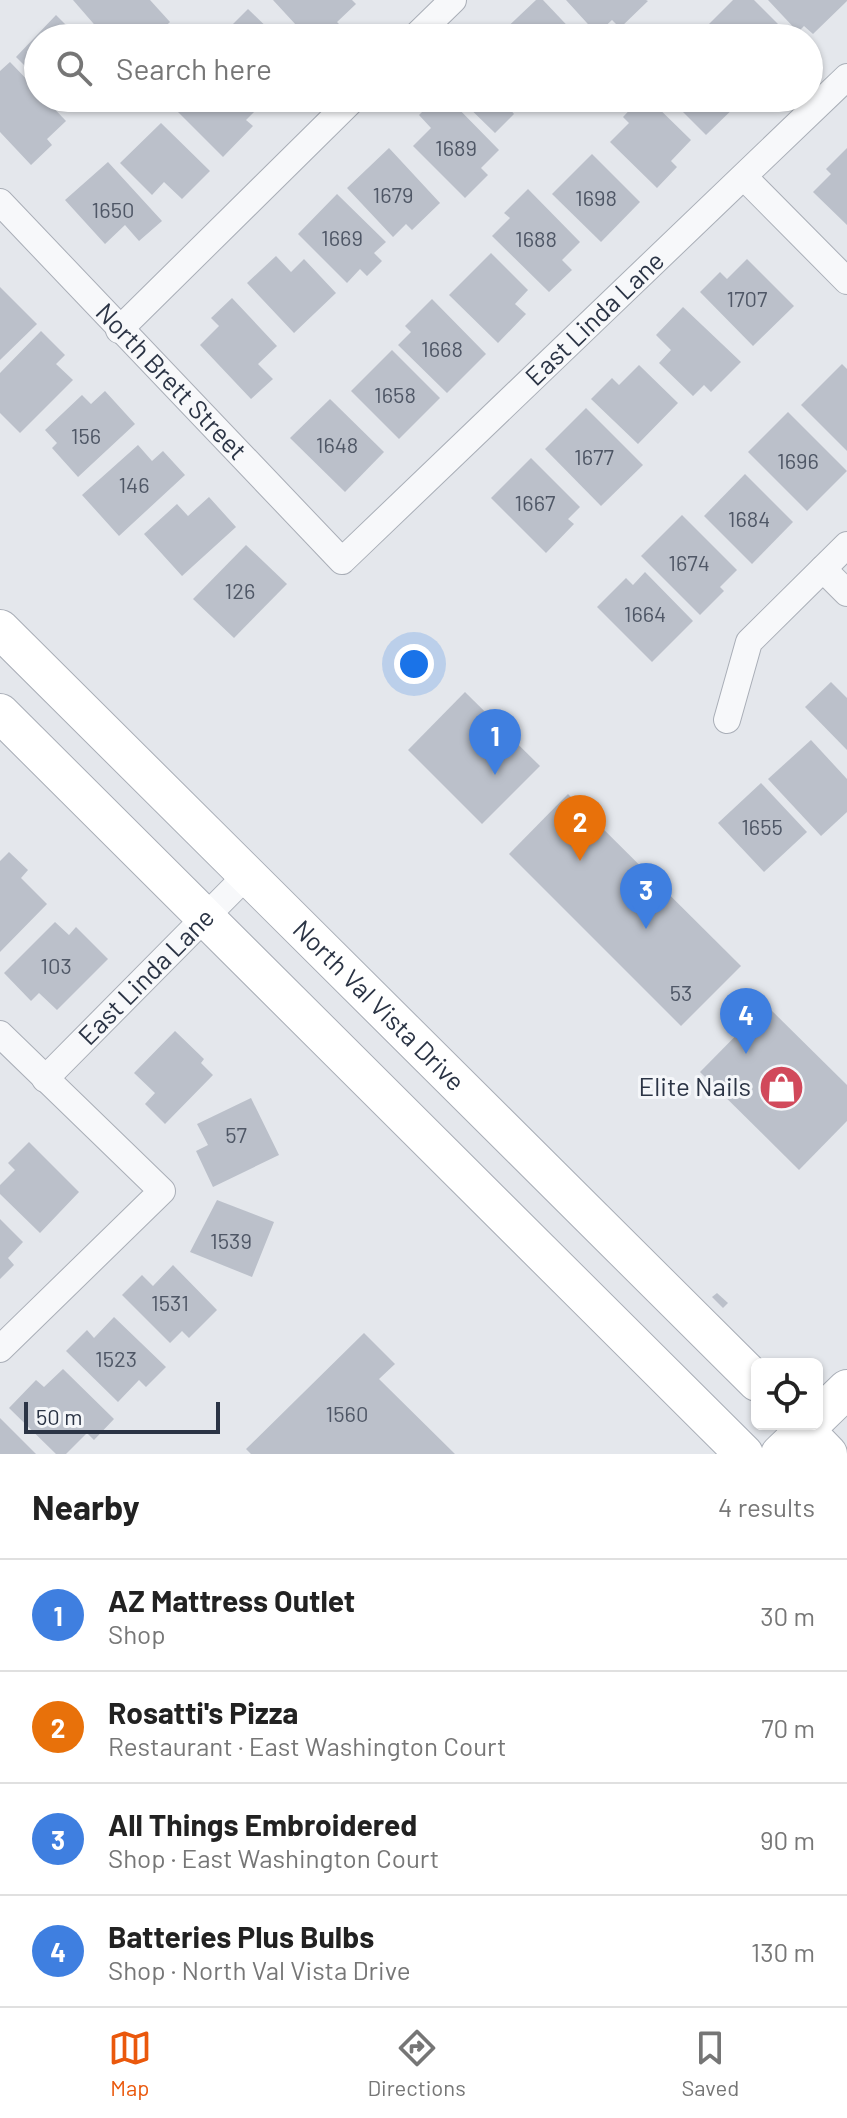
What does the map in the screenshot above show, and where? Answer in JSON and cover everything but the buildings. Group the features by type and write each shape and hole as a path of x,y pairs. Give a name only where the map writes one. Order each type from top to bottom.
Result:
{"main road":[{"name":"North Val Vista Drive","path":"0,629 751,1376"},
{"path":"0,713 744,1454"},
{"path":"817,1439 847,1389"}],"street":[{"path":"428,24 453,0"},
{"name":"East Linda Lane","path":"823,101 847,77"},
{"path":"119,330 340,112"},
{"name":"East Linda Lane","path":"342,561 812,112"},
{"path":"745,178 847,281"},
{"name":"North Brett Street","path":"0,202 342,561"},
{"path":"727,720 749,642 847,545"},
{"path":"823,569 847,593"},
{"name":"East Linda Lane","path":"45,1079 247,875"},
{"path":"0,1034 162,1191 0,1349"}],"place":[{"name":"AZ Mattress Outlet","path":"495,775"},
{"name":"Rosatti's Pizza","path":"580,861"},
{"name":"All Things Embroidered","path":"646,929"},
{"name":"Batteries Plus Bulbs","path":"746,1054"},
{"name":"Elite Nails","path":"782,1087"}]}
